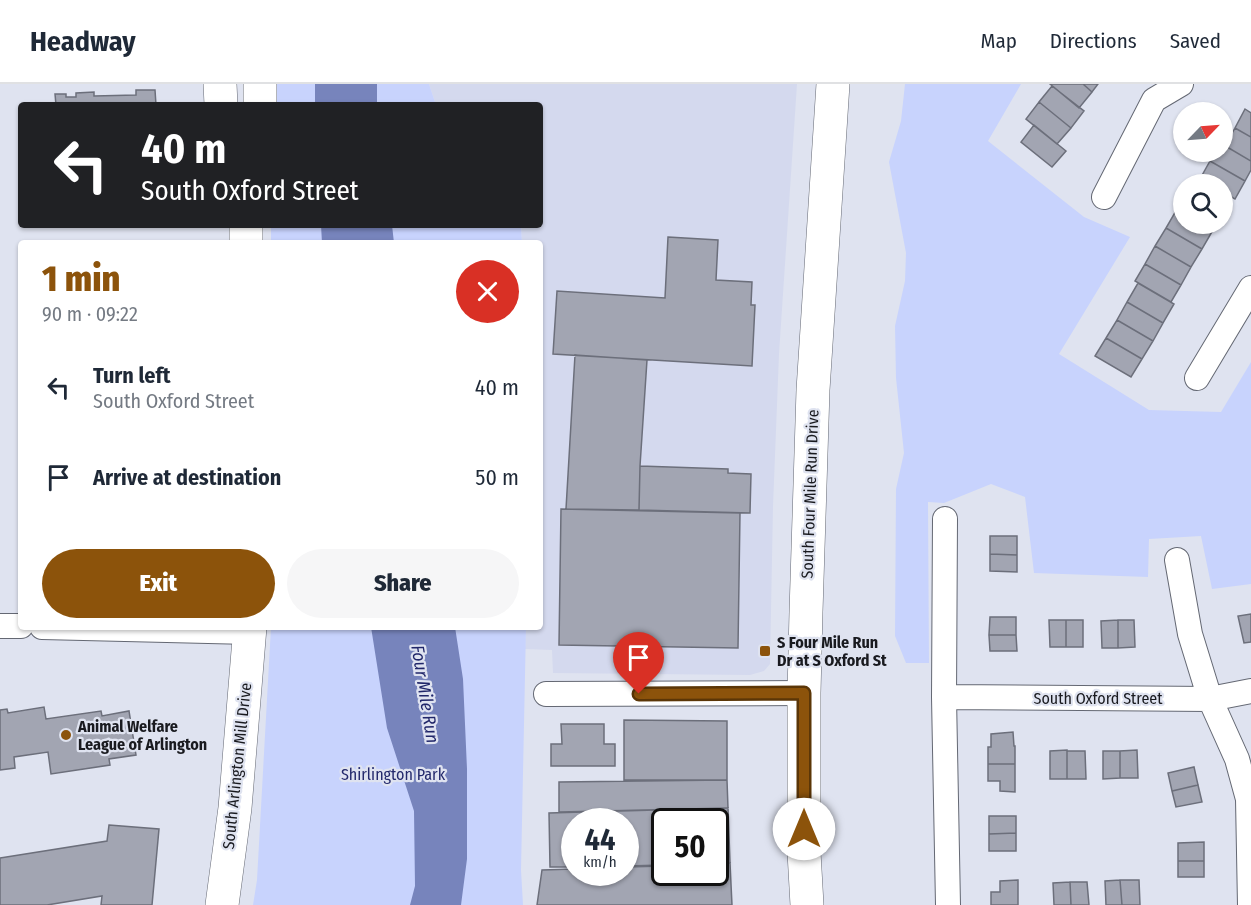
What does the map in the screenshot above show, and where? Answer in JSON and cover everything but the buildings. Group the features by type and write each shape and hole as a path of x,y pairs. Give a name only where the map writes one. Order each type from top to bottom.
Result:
{"main road":[{"path":"220,84 221,102"},
{"path":"260,84 260,102"},
{"name":"South Four Mile Run Drive","path":"807,905 804,852 804,693 813,390 833,84"},
{"name":"South Arlington Mill Drive","path":"222,905 235,808 250,630"}],"street":[{"path":"1104,197 1154,100 1181,84"},
{"path":"1197,378 1251,288"},
{"path":"945,519 944,697 948,905"},
{"path":"1177,560 1190,634 1210,699 1237,759 1248,799 1250,905"},
{"path":"0,626 18,626"},
{"name":"South Oxford Street","path":"944,697 1210,699 1251,691"},
{"path":"546,694 804,693"}],"shaded area":[{"path":"429,84 797,84 779,354 770,664 764,671 750,675 553,673 552,650 525,649 526,630 543,630 543,240 522,240 521,228 543,228 543,102 435,102"}],"green space":[{"path":"268,84 429,84 435,102 269,102"},
{"path":"905,84 1021,84 988,141 1084,217 1130,237 1059,354 1149,410 1221,412 1251,362 1251,584 1212,589 1201,536 1149,539 1148,577 1034,573 1025,497 991,484 944,503 928,502 929,663 906,663 895,636 896,489 904,453 896,378 895,326 905,281 906,253 889,162 901,121"},
{"path":"271,228 521,228 522,240 271,240"},
{"name":"Shirlington Park","path":"271,630 526,630 521,870 523,905 253,905 257,880"}],"water":[{"path":"315,84 377,84 377,102 315,102"},
{"path":"321,228 392,228 394,240 322,240"},
{"name":"Four Mile Run","path":"371,630 455,630 463,679 467,769 467,859 461,905 410,905 415,886 414,811 387,728"}],"place":[{"name":"S Four Mile Run Dr at S Oxford St","path":"765,651"},
{"name":"Animal Welfare League of Arlington","path":"66,735"}],"route":[{"path":"639,694 804,693 804,829"}]}
